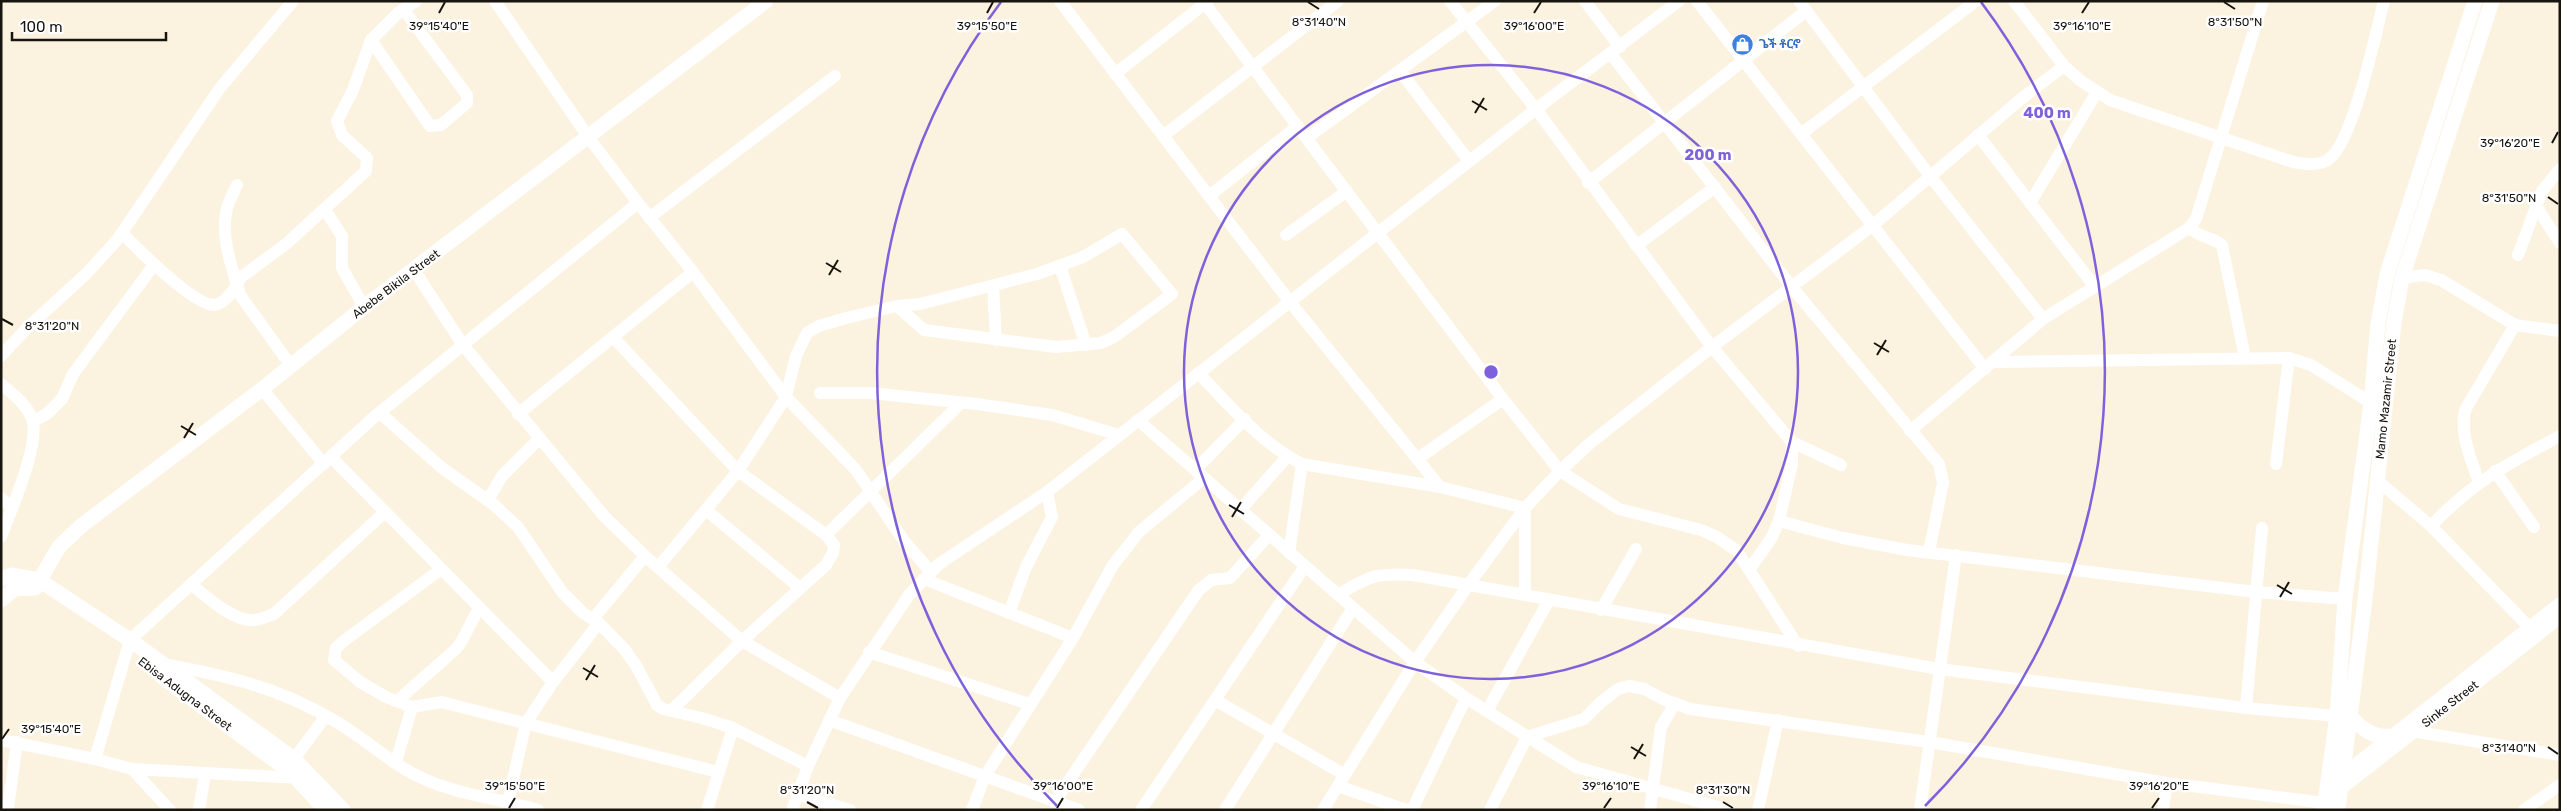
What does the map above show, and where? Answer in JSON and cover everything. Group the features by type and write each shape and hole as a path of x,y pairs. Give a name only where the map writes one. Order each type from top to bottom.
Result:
{"main road":[{"name":"Abebe Bikila Street","path":"37,584 60,547 81,526 262,390 364,307 589,138 766,1"},
{"name":"Mamo Mazamir Street","path":"2331,800 2378,481 2378,323 2386,274 2474,1"},
{"name":"Mamo Mazamir Street","path":"2344,716 2345,598 2378,404 2402,278 2492,1"},
{"path":"1,579 11,575 37,584"},
{"path":"1,600 14,589 37,584"},
{"name":"Ebisa Adugna Street","path":"37,584 56,592 128,645 296,778 326,810"},
{"name":"Ebisa Adugna Street","path":"37,584 128,645 161,663 294,759 313,776 343,810"},
{"path":"2344,716 2372,734 2396,732"}],"street":[{"path":"1,356 26,329 86,274 122,233 220,88 293,1"},
{"path":"122,233 154,265 200,299 213,305 220,303 237,286 240,278 286,244 366,171 368,165 367,158 342,135 337,121 353,90 371,40 416,1"},
{"path":"495,1 589,138 638,204 693,272 786,397 856,470 928,576 1009,613 1072,638"},
{"path":"1163,136 1338,1"},
{"path":"1450,1 1536,109 1588,182 1712,347 1792,442 1841,465"},
{"path":"1307,138 1495,1"},
{"path":"1584,1 1664,122 1791,286 1939,464 1943,483 1930,552"},
{"path":"792,810 796,794 808,766 840,698 869,652 910,594 946,559 1047,492 1536,109 1680,1"},
{"path":"1697,1 1872,226 1990,365"},
{"path":"1801,134 1976,1"},
{"path":"2014,1 2064,66 2110,100 2293,162 2311,165 2328,161 2342,146 2351,122 2384,1"},
{"path":"1910,431 2044,319 2189,228 2196,219 2263,1"},
{"path":"1062,2 1290,302 1440,487"},
{"path":"1115,74 1205,2 1503,399 1560,470 1619,509 1701,530 1717,537 1737,551 1798,646"},
{"path":"1588,182 1743,60 1803,6 1930,176 2044,319"},
{"path":"371,40 430,126 441,126 467,103 467,95 404,10"},
{"path":"1323,810 1414,662 1525,508 1560,470 1589,444 1712,347 1872,226 2064,66"},
{"path":"1400,71 1469,161"},
{"path":"649,218 834,76"},
{"path":"2030,203 2097,92"},
{"path":"1209,196 1298,126"},
{"path":"1978,136 2095,287"},
{"path":"2518,255 2542,191 2560,169"},
{"path":"237,185 226,214 225,233 237,286 240,295 291,366"},
{"path":"1636,246 1715,187"},
{"path":"1286,236 1347,191"},
{"path":"95,759 128,645 190,584 380,413 638,204"},
{"path":"2536,206 2560,243"},
{"path":"325,210 342,236 342,268 364,307"},
{"path":"2189,228 2200,237 2217,241 2222,245 2245,358"},
{"path":"659,566 738,471 786,397 796,356 807,333 819,326 897,306 920,304 993,286 1060,266 1082,257 1122,234 1172,294 1114,337 1101,343 1056,347 924,330 897,306"},
{"path":"33,422 48,413 62,399 73,374 154,265"},
{"path":"1060,266 1086,345"},
{"path":"414,270 464,345 518,414 604,516 645,556 659,566 742,641 840,698"},
{"path":"518,414 693,272"},
{"path":"2402,278 2425,275 2441,280 2515,325 2560,331"},
{"path":"993,286 996,340"},
{"path":"2479,482 2464,439 2463,421 2466,410 2515,325"},
{"path":"612,337 738,471 826,535 834,545 833,553 826,565 742,641 671,711"},
{"path":"1990,365 2289,358 2311,365 2378,404"},
{"path":"2276,464 2289,358"},
{"path":"1198,373 1245,420 1287,457 1302,464 1440,487 1525,508"},
{"path":"1,384 20,399 33,422 23,482 1,537"},
{"path":"262,390 327,461 385,512 440,570 553,682"},
{"path":"820,393 870,393 1052,415 1118,435"},
{"path":"1417,459 1503,399"},
{"path":"826,535 869,490 961,404"},
{"path":"380,413 442,468 488,500 518,527 562,592 583,612 596,620 638,668 657,705 671,711 733,728 808,766"},
{"path":"1138,420 1414,662 1466,698 1576,768 1728,810"},
{"path":"972,810 985,776 1072,638 1113,565 1139,532 1199,474 1245,420"},
{"path":"2431,526 2464,493 2479,482 2495,471 2560,436"},
{"path":"488,500 502,476 539,439"},
{"path":"1749,570 1770,539 1779,521 1792,464 1792,442"},
{"path":"1240,510 1287,457"},
{"path":"1289,553 1302,464"},
{"path":"2495,471 2534,527"},
{"path":"2378,481 2431,526 2529,627"},
{"path":"1009,613 1026,567 1052,517 1047,492"},
{"path":"1,498 12,508"},
{"path":"1525,508 1525,595"},
{"path":"706,510 800,588"},
{"path":"190,584 217,606 242,618 254,620 274,614 385,512"},
{"path":"1779,521 1876,546 2256,592 2345,598"},
{"path":"2246,708 2262,528"},
{"path":"1055,801 1202,586 1211,580 1230,578 1269,535"},
{"path":"1602,610 1636,549"},
{"path":"1920,810 1956,555"},
{"path":"508,801 526,723 596,620 645,556"},
{"path":"1141,810 1305,566"},
{"path":"440,570 344,640 334,653 334,660 360,682 412,707 442,702 718,772"},
{"path":"1338,595 1364,579 1385,574 1469,584 1798,646 1939,669 2246,708 2344,716"},
{"path":"1487,711 1549,600"},
{"name":"Sinke Street","path":"2336,773 2396,732 2560,603"},
{"path":"1225,810 1353,608"},
{"path":"397,701 456,649 463,640 468,624 480,609"},
{"name":"Sinke Street","path":"2331,800 2414,732 2560,618"},
{"path":"869,652 1029,704"},
{"path":"161,663 218,674 270,688 326,716 396,762 433,782 538,810"},
{"path":"1490,810 1527,737 1584,719 1618,689 1629,686 1644,689 1690,708 1929,742 2166,783 2331,800"},
{"path":"1412,810 1466,698"},
{"path":"1215,700 1345,775"},
{"path":"1650,810 1661,727 1675,703"},
{"path":"396,762 412,707"},
{"path":"294,759 326,716"},
{"path":"829,720 1079,810"},
{"path":"1758,810 1778,720"},
{"path":"707,810 733,728"},
{"path":"2396,732 2414,732 2560,755"},
{"path":"1,740 95,759 132,769 296,778 313,776"},
{"path":"8,809 17,742"},
{"path":"132,769 170,810"},
{"path":"199,810 205,774"},
{"path":"2163,810 2166,783"},
{"path":"2524,810 2560,784"},
{"path":"1338,786 1406,810"},
{"path":"796,794 850,810"}],"place":[{"name":"ጌች ቶርኖ","path":"1743,44"}]}
